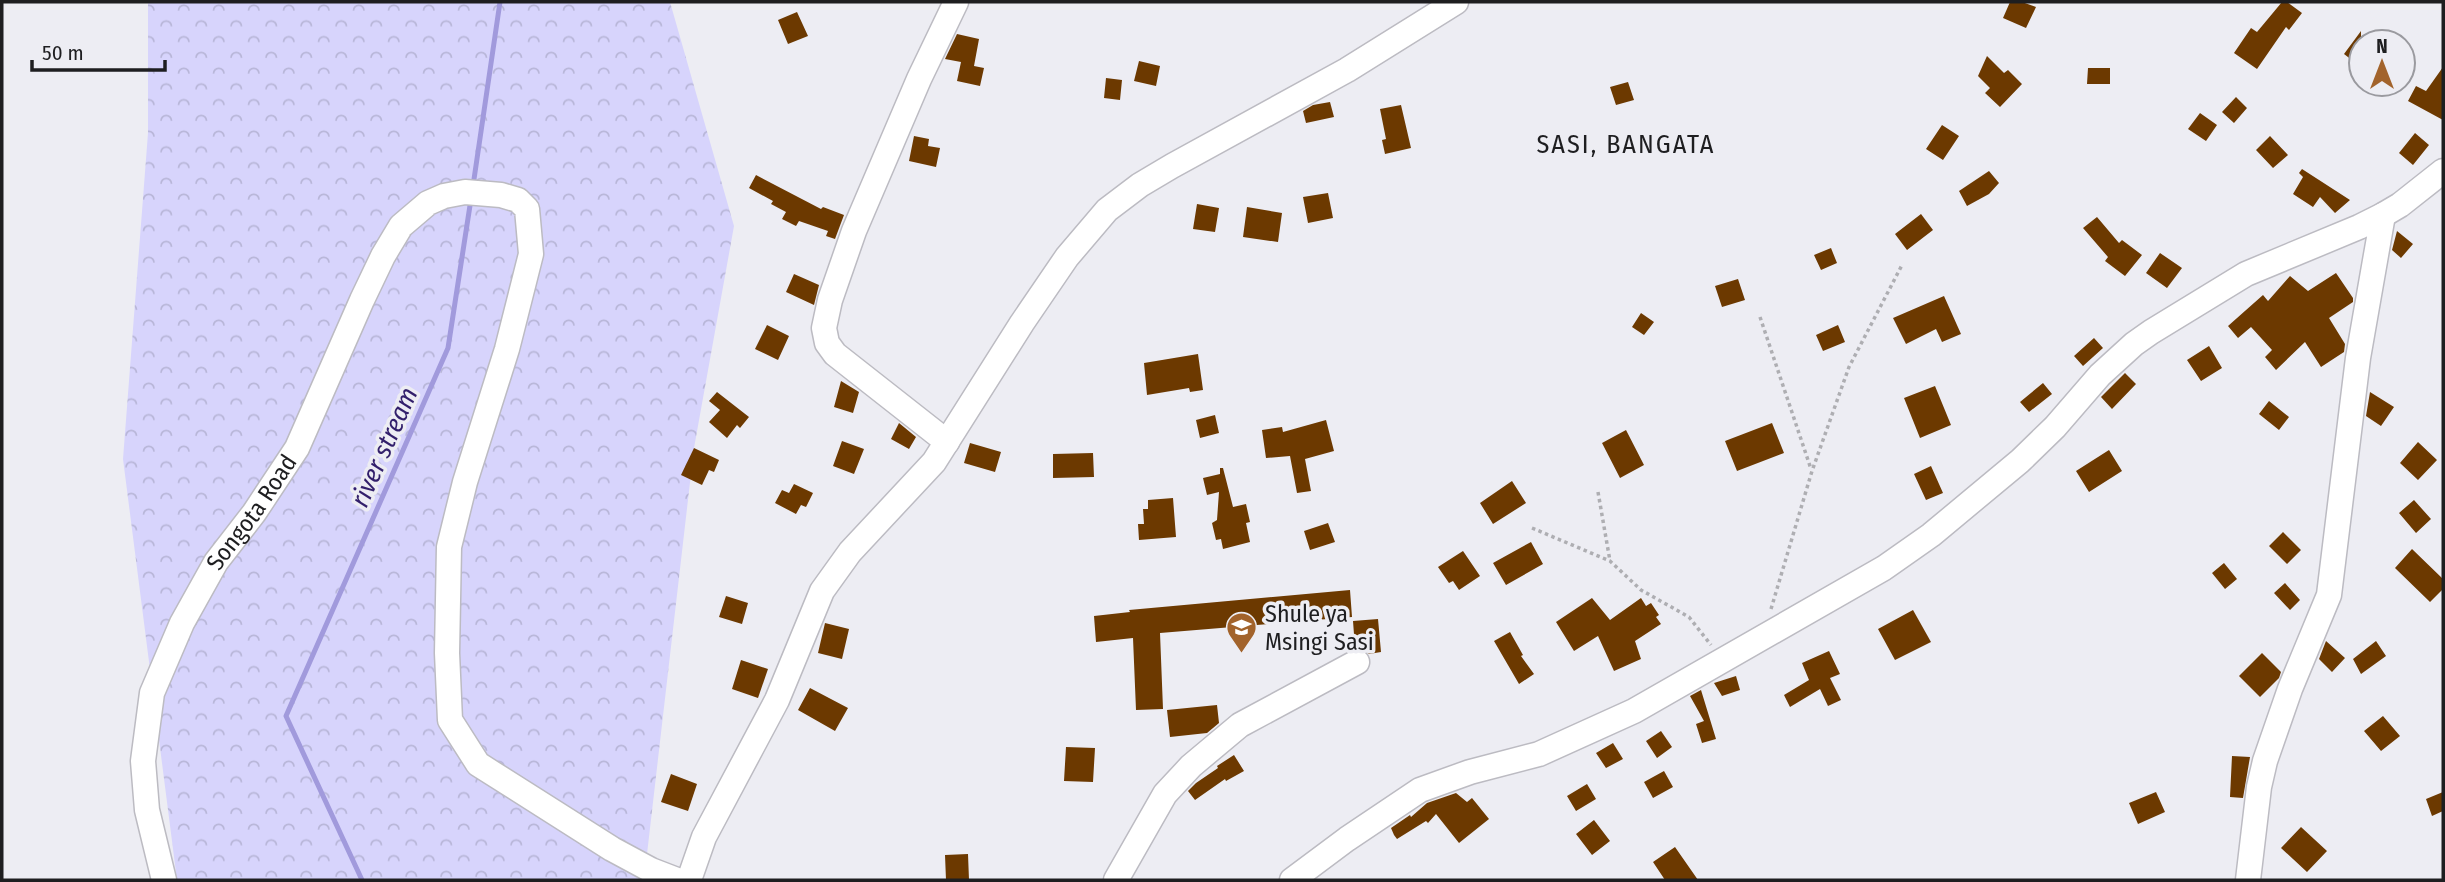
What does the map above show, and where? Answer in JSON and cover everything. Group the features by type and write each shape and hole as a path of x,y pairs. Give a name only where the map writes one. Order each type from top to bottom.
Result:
{"street":[{"path":"947,442 835,354 827,343 824,321 855,232 919,79 956,2"},
{"path":"689,880 704,837 777,700 822,591 850,552 927,470 1067,257 1107,210 1172,166 1347,70 1455,2"},
{"path":"1292,880 1419,790 1460,775 1539,754 1634,711 1884,568 1931,535 2020,461 2055,427 2100,375 2134,344 2246,274 2350,232 2383,215 2443,171"},
{"name":"Songota Road","path":"164,880 147,810 143,761 152,692 182,623 216,562 254,513 297,448 362,300 401,226 428,203 444,196 472,192 518,200 527,209 531,254 507,349 449,547 447,653 450,720 478,764 612,849 650,870 677,880"},
{"path":"2248,880 2259,787 2265,761 2290,689 2329,595 2358,358 2383,215"},
{"path":"1116,880 1165,794 1191,766 1240,725 1357,662"}],"path":[{"path":"1759,640 1773,603 1812,471 1849,367 1902,265"},
{"path":"1760,317 1812,471"},
{"path":"1598,492 1610,561"},
{"path":"1531,528 1610,561 1641,590 1689,617 1722,661"}],"green space":[{"path":"148,2 670,2 734,226 694,448 644,880 177,880 123,459 148,133"}],"building":[{"path":"2010,2 2022,2 2036,7 2026,28 2003,18"},
{"path":"2282,2 2287,2 2302,13 2289,30 2286,27 2257,69 2234,53 2251,28 2257,32"},
{"path":"797,12 808,36 788,44 778,20"},
{"path":"957,34 979,39 974,66 984,68 980,86 957,81 961,62 945,59"},
{"path":"1987,56 2004,73 2008,70 2022,84 2000,107 1985,93 1990,88 1978,76"},
{"path":"1139,61 1160,66 1156,86 1134,81"},
{"path":"2443,67 2443,120 2408,101 2410,98 2417,98 2417,86 2426,91"},
{"path":"2088,68 2110,68 2110,84 2087,84"},
{"path":"1106,78 1122,80 1120,100 1104,98"},
{"path":"1628,82 1634,100 1616,105 1610,87"},
{"path":"2236,97 2247,108 2234,123 2222,112"},
{"path":"1330,102 1334,117 1306,123 1303,111 1313,105"},
{"path":"1401,105 1411,148 1385,154 1382,140 1386,139 1380,109"},
{"path":"2200,113 2217,125 2206,141 2188,129"},
{"path":"1942,125 1959,136 1943,160 1926,149"},
{"path":"2415,133 2429,145 2413,165 2399,153"},
{"path":"914,136 929,139 928,146 940,148 936,167 909,161"},
{"path":"2270,136 2288,155 2273,168 2256,150"},
{"path":"2302,169 2350,200 2335,213 2320,197 2313,207 2293,194 2303,177 2299,173"},
{"path":"1989,171 1999,183 1989,194 1967,206 1959,191"},
{"path":"756,175 821,209 823,207 844,215 835,239 826,236 828,231 799,221 796,226 782,219 786,212 771,204 773,201 749,188"},
{"path":"1328,193 1333,218 1308,223 1303,197"},
{"path":"1197,204 1219,208 1215,232 1193,229"},
{"path":"1247,207 1282,213 1278,242 1243,237"},
{"path":"1921,214 1933,230 1907,250 1895,234"},
{"path":"2097,217 2119,243 2122,240 2142,255 2125,276 2105,261 2108,257 2083,228"},
{"path":"2397,231 2413,244 2401,258 2392,250"},
{"path":"1831,248 1837,263 1821,270 1814,255"},
{"path":"2160,253 2182,268 2167,288 2146,273"},
{"path":"2336,273 2353,302 2329,318 2345,344 2344,352 2321,367 2305,342 2276,370 2265,357 2272,350 2251,327 2238,338 2228,326 2263,295 2268,301 2290,276 2308,291"},
{"path":"794,274 819,285 814,305 786,292"},
{"path":"1738,279 1745,300 1722,307 1715,286"},
{"path":"1944,296 1961,334 1942,342 1936,329 1906,344 1893,318"},
{"path":"1641,313 1654,322 1644,335 1632,327"},
{"path":"767,325 789,336 778,360 755,349"},
{"path":"1838,325 1845,342 1823,351 1816,335"},
{"path":"2094,338 2103,348 2083,366 2074,356"},
{"path":"2209,346 2222,368 2201,381 2187,360"},
{"path":"1198,354 1203,390 1190,392 1189,388 1147,395 1144,363"},
{"path":"2125,373 2136,384 2112,409 2101,397"},
{"path":"841,381 859,392 853,413 834,407"},
{"path":"2043,383 2052,394 2029,412 2020,402"},
{"path":"1935,386 1951,425 1920,438 1904,398"},
{"path":"717,392 749,417 740,428 737,425 727,438 709,422 720,410 709,401"},
{"path":"2370,392 2394,407 2381,426 2366,416"},
{"path":"2269,401 2289,417 2279,430 2259,414"},
{"path":"1215,415 1219,433 1200,438 1196,420"},
{"path":"1326,420 1334,451 1305,459 1311,491 1297,493 1290,456 1266,458 1262,430 1282,427 1283,432"},
{"path":"899,423 916,437 909,449 891,439"},
{"path":"1772,423 1784,453 1737,471 1725,441"},
{"path":"1626,430 1644,465 1620,478 1602,443"},
{"path":"842,441 864,449 854,474 833,466"},
{"path":"2418,442 2437,460 2418,480 2400,463"},
{"path":"970,443 1001,452 995,472 964,463"},
{"path":"694,448 719,460 714,472 709,470 702,485 681,475"},
{"path":"2109,450 2122,471 2089,492 2076,471"},
{"path":"1093,453 1094,477 1053,478 1053,454"},
{"path":"1931,466 1943,493 1926,500 1914,474"},
{"path":"1220,468 1223,468 1233,507 1246,504 1250,522 1246,523 1250,542 1223,549 1221,539 1216,540 1212,523 1217,520 1219,492 1207,495 1203,478 1220,474"},
{"path":"1512,481 1526,503 1493,524 1480,503"},
{"path":"794,484 813,493 806,507 801,505 796,514 775,503 782,490 789,493"},
{"path":"1173,498 1176,537 1139,540 1138,524 1144,524 1143,509 1148,509 1148,500"},
{"path":"2414,500 2431,519 2416,533 2399,513"},
{"path":"1328,523 1335,542 1310,550 1304,531"},
{"path":"2283,532 2301,550 2287,564 2269,546"},
{"path":"1531,542 1543,564 1506,585 1493,563"},
{"path":"2412,549 2443,579 2443,589 2430,602 2395,568"},
{"path":"1463,551 1480,576 1459,590 1453,581 1449,583 1438,567"},
{"path":"2224,563 2237,579 2225,589 2212,573"},
{"path":"2285,583 2300,600 2290,610 2274,593"},
{"path":"1350,590 1352,617 1160,633 1163,709 1136,710 1133,638 1096,642 1094,616 1130,612 1129,610"},
{"path":"726,596 748,603 742,624 719,617"},
{"path":"1592,598 1610,620 1641,598 1646,606 1651,603 1661,624 1635,641 1641,659 1614,671 1598,636 1574,651 1556,622"},
{"path":"1913,610 1931,642 1895,660 1878,629"},
{"path":"1378,619 1381,652 1369,654 1364,649 1355,648 1353,621"},
{"path":"825,623 849,629 842,659 818,653"},
{"path":"1510,632 1523,655 1521,656 1534,674 1519,684 1494,641"},
{"path":"2326,641 2345,658 2332,672 2319,659"},
{"path":"2376,641 2386,656 2361,674 2353,659"},
{"path":"1829,651 1840,674 1830,678 1841,700 1828,706 1820,689 1790,707 1784,695 1809,680 1802,663"},
{"path":"2262,653 2281,672 2279,678 2260,697 2239,676"},
{"path":"741,660 768,669 758,698 732,689"},
{"path":"1736,676 1740,690 1722,696 1714,683"},
{"path":"810,688 848,708 835,731 798,710"},
{"path":"1701,690 1716,739 1702,743 1696,724 1704,721 1690,696"},
{"path":"1217,705 1219,723 1207,733 1170,737 1167,710"},
{"path":"2383,716 2400,736 2381,751 2364,731"},
{"path":"1661,731 1672,747 1657,758 1646,741"},
{"path":"1613,743 1623,759 1606,768 1596,753"},
{"path":"1066,747 1095,748 1093,782 1064,781"},
{"path":"1234,755 1244,771 1226,781 1225,779 1195,800 1188,791"},
{"path":"2232,756 2250,757 2243,798 2230,797"},
{"path":"1664,771 1673,787 1653,798 1644,782"},
{"path":"671,774 697,784 688,811 661,802"},
{"path":"1587,784 1596,799 1576,811 1567,796"},
{"path":"2156,792 2165,812 2138,824 2129,803"},
{"path":"2443,792 2443,811 2432,816 2426,799"},
{"path":"1456,793 1467,802 1472,798 1489,819 1459,843 1436,814 1428,823 1426,821 1397,839 1394,835 1391,828 1410,815 1411,817 1427,803"},
{"path":"1594,820 1610,841 1592,855 1576,834"},
{"path":"2301,827 2327,851 2307,872 2281,848"},
{"path":"1675,847 1698,880 1665,880 1653,862"},
{"path":"968,854 969,880 946,880 945,855"}],"waterway":[{"name":"river stream","path":"473,186 500,2"},
{"name":"river stream","path":"362,880 286,716 448,348 471,199"}],"place":[{"name":"Shule ya Msingi Sasi","path":"1242,655"}],"district":[{"name":"SASI, BANGATA","path":"1626,144"}]}
